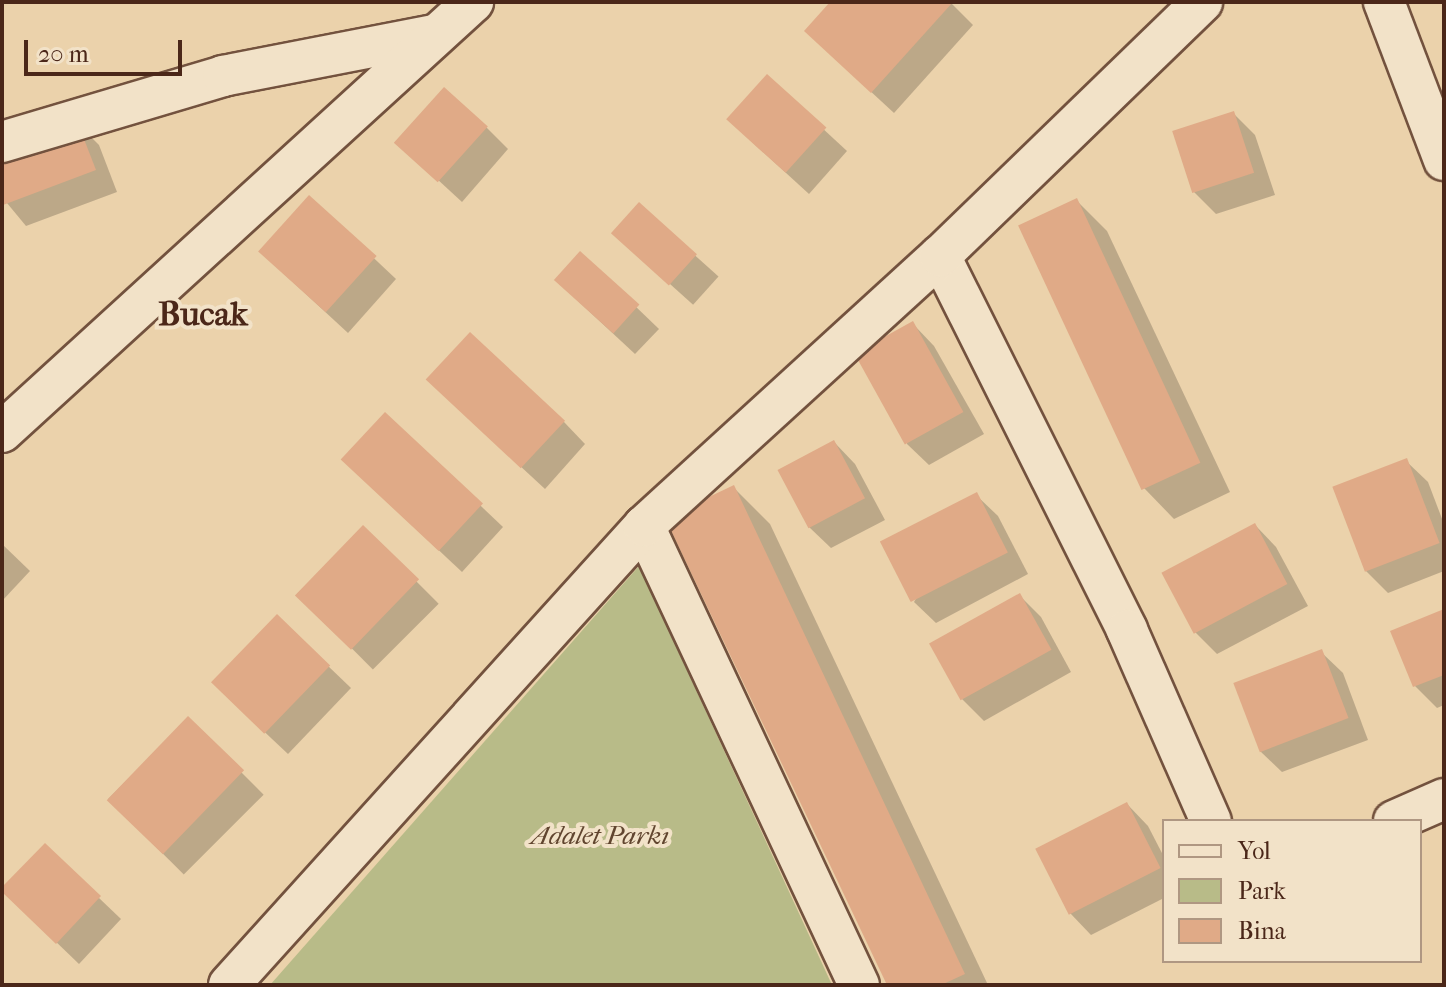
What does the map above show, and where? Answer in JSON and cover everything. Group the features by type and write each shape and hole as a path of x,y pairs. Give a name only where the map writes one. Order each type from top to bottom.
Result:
{"street":[{"path":"2,432 165,286 433,35 473,2"},
{"path":"229,985 644,526 940,256 1202,2"},
{"path":"1384,2 1444,160"},
{"path":"2,142 223,76 433,35"},
{"path":"940,256 1127,630 1210,819"},
{"path":"644,526 859,985"},
{"path":"1399,819 1444,799"}],"green space":[{"name":"Adalet Parkı","path":"639,566 832,985 270,985"}],"building":[{"path":"830,2 953,2 871,93 804,31"},
{"path":"767,74 826,128 786,173 726,119"},
{"path":"444,87 488,126 438,182 394,143"},
{"path":"1234,111 1254,173 1192,193 1172,131"},
{"path":"77,121 96,170 3,205 2,149"},
{"path":"309,195 377,256 326,312 258,251"},
{"path":"1077,198 1200,463 1141,490 1018,225"},
{"path":"639,202 697,254 669,285 611,233"},
{"path":"580,251 639,305 613,334 554,280"},
{"path":"913,321 963,412 905,444 854,353"},
{"path":"470,332 565,421 521,468 426,380"},
{"path":"385,412 483,503 439,551 341,460"},
{"path":"834,440 865,498 808,528 777,470"},
{"path":"1407,458 1440,543 1365,572 1332,487"},
{"path":"734,485 965,974 941,985 887,985 665,518"},
{"path":"977,492 1008,553 911,602 880,541"},
{"path":"1255,523 1287,584 1194,634 1161,573"},
{"path":"363,525 419,579 351,650 295,595"},
{"path":"1020,593 1052,650 961,700 929,643"},
{"path":"1444,609 1444,675 1413,687 1390,631"},
{"path":"277,614 330,665 264,734 211,682"},
{"path":"1322,649 1349,718 1260,752 1233,683"},
{"path":"188,716 244,770 163,854 107,800"},
{"path":"1127,802 1161,868 1069,915 1035,849"},
{"path":"45,843 101,896 56,944 2,892 2,887"}],"district":[{"name":"Bucak","path":"203,315"}]}
